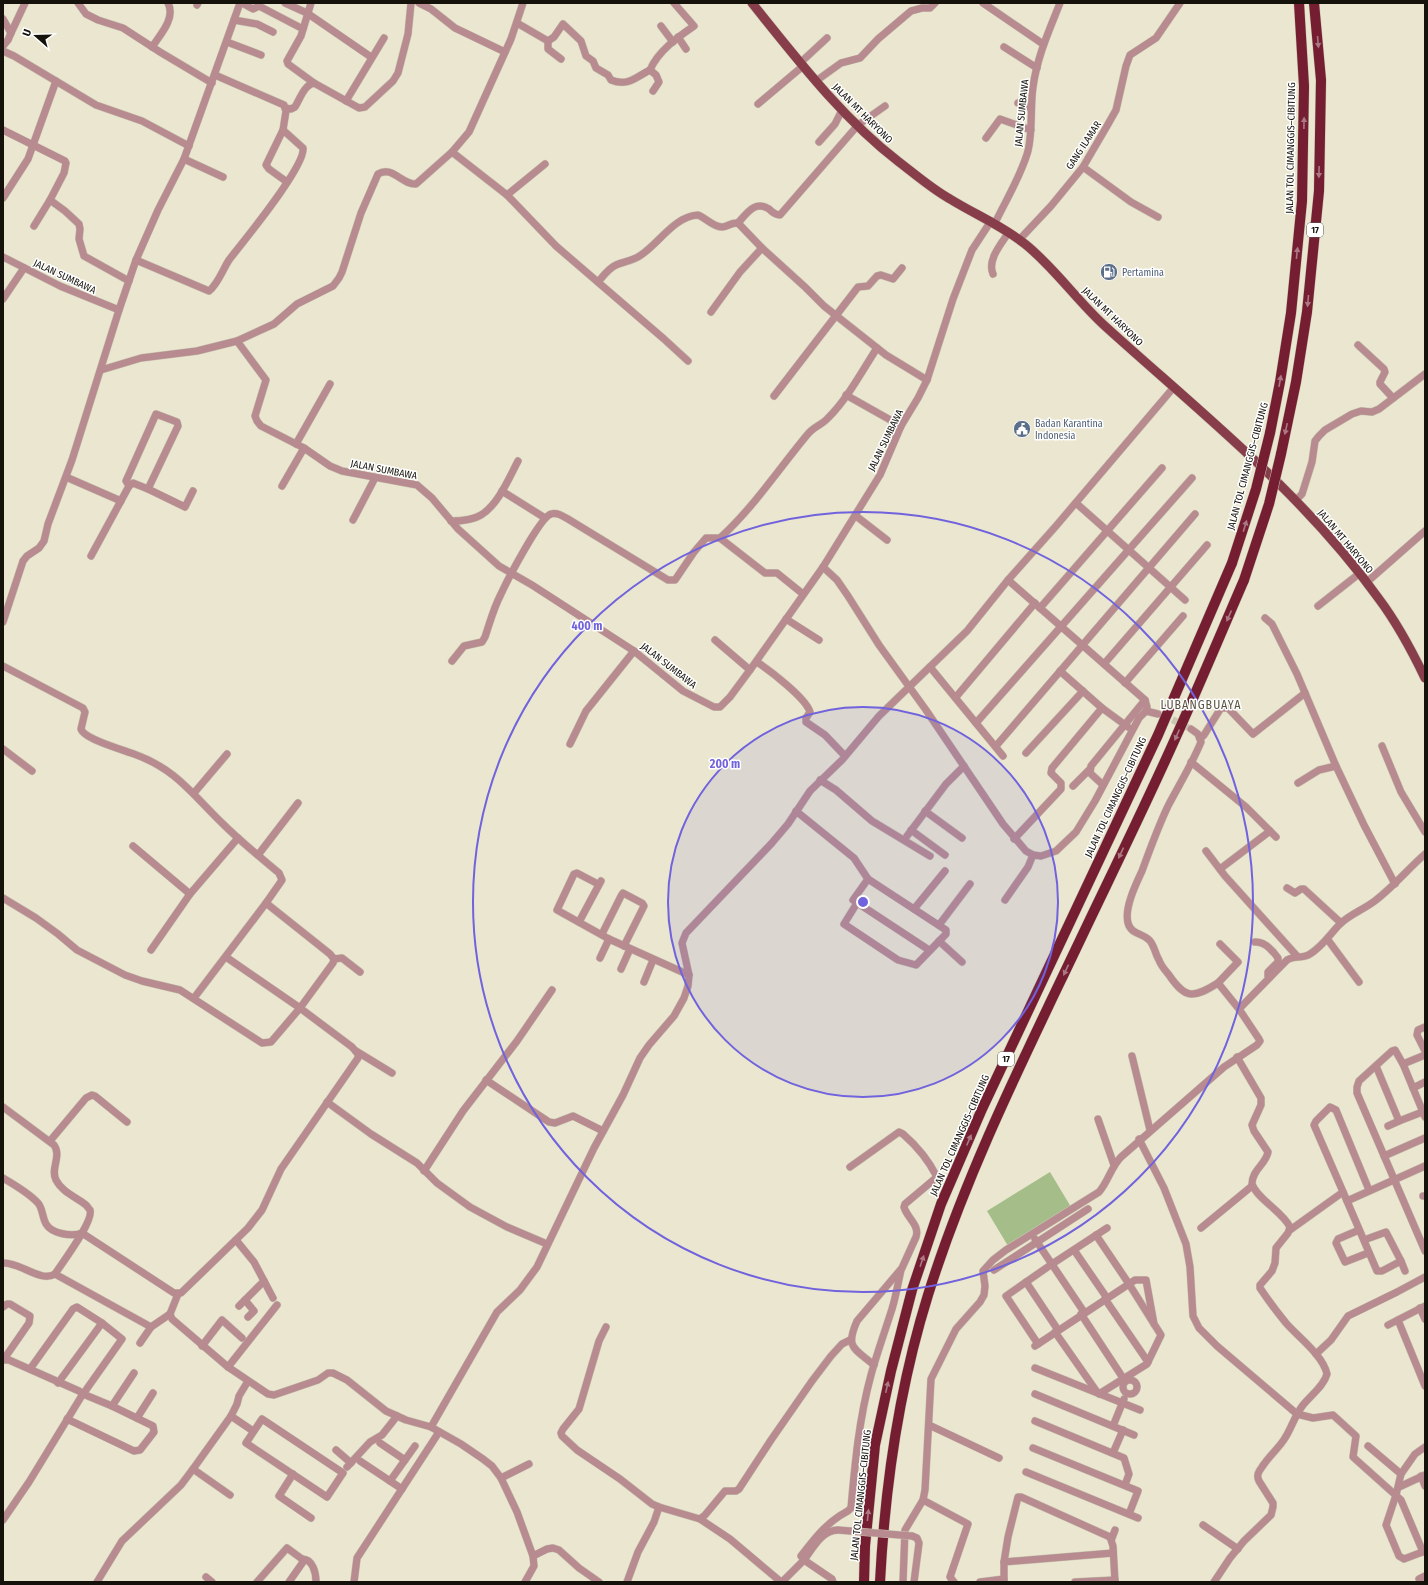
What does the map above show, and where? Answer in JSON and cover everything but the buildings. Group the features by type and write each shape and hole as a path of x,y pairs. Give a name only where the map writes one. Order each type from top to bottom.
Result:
{"highway":[{"name":"JALAN TOL CIMANGGIS–CIBITUNG","path":"864,1582 865,1546 875,1445 891,1371 912,1290 941,1204 982,1109 1158,735 1232,563 1254,496 1270,434 1280,382 1291,313 1302,201 1304,86 1299,3"},
{"name":"17","path":"880,1582 882,1544 894,1444 907,1374 928,1296 958,1209 998,1114 1174,740 1244,580 1267,511 1296,382 1307,312 1318,191 1321,80 1314,3"}],"main road":[{"name":"JALAN MT HARYONO","path":"752,3 816,82 842,110 896,160 951,200 993,222 1019,240 1048,267 1096,317 1270,472 1367,582 1391,618 1425,678"}],"street":[{"path":"3,46 8,40 25,3"},
{"path":"78,3 86,14 98,20 123,28 212,83"},
{"path":"152,47 169,20 171,14 168,3"},
{"path":"3,622 23,561 42,544 66,477 136,260 158,210 184,159 241,3 253,9 259,6 303,29"},
{"path":"285,3 307,13 371,57"},
{"path":"311,3 303,29 287,60 288,64 314,83 359,108 365,107 396,77 400,68 408,34 411,3"},
{"path":"420,3 431,9 455,28 505,52"},
{"path":"100,370 141,358 197,351 237,341 274,324 297,304 328,289 336,282 342,272 361,213 378,174 382,171 388,171 407,183 416,184 452,152 469,132 505,52 517,23 523,3"},
{"path":"548,41 563,24 582,41 586,56 593,61 596,68 615,82 624,83 631,81 650,70 653,63 676,40 694,26 674,3"},
{"path":"816,82 841,63 860,58 878,39 911,11 922,8 930,8 935,3"},
{"path":"983,3 1043,44"},
{"name":"JALAN SUMBAWA","path":"237,341 266,380 255,414 257,421 261,426 304,448 336,469 375,478 398,480 417,485 432,498 458,530 491,560 634,650 683,691 714,707 720,707 757,662 823,567 856,516 880,475 901,426 927,380 953,299 967,262 978,240 993,222 1024,160 1029,146 1033,88 1037,68 1043,44 1060,3"},
{"name":"GANG ILAMAR","path":"1019,240 1051,206 1082,167 1115,112 1127,62 1132,53 1156,38 1180,3"},
{"path":"3,19 11,33"},
{"path":"234,20 258,24 273,32"},
{"path":"517,23 548,41"},
{"path":"661,26 686,49"},
{"path":"346,101 371,57 384,38"},
{"path":"758,104 802,64 827,38"},
{"path":"548,41 548,49 561,59"},
{"path":"227,42 262,55"},
{"path":"1004,47 1037,68"},
{"path":"3,51 96,105 142,121 189,146"},
{"path":"650,70 656,75 659,82 653,91"},
{"path":"215,75 291,109 295,107 305,88 314,83"},
{"path":"3,198 28,159 32,144 56,81"},
{"path":"1018,103 1032,108"},
{"path":"738,223 753,207 758,205 764,206 780,215 858,125 885,106"},
{"path":"286,108 283,130 266,165 269,169 287,182"},
{"path":"819,142 835,124 842,110"},
{"path":"986,138 1000,119 1031,130"},
{"path":"3,130 65,161 66,163 64,173 34,226"},
{"path":"136,260 209,290 211,289 230,260 264,216 295,170 304,150 283,130"},
{"path":"452,152 507,195 556,246 688,361"},
{"path":"184,159 223,177"},
{"path":"507,195 545,164"},
{"path":"1082,167 1130,202 1158,217"},
{"path":"50,200 65,210 78,224 80,229 79,239 84,256 129,280"},
{"path":"598,282 614,266 630,261 644,254 678,222 686,218 698,215 716,226 722,227 733,222 738,223 762,248 824,306 897,363 927,380"},
{"path":"993,274 991,266 993,260 1008,232"},
{"path":"710,312 740,272 762,248"},
{"name":"JALAN SUMBAWA","path":"3,257 60,286 119,310"},
{"path":"3,299 24,268"},
{"path":"774,396 858,287 868,286 878,275 893,279 902,268"},
{"path":"1358,345 1384,369 1385,372 1380,384 1393,398"},
{"path":"720,538 744,514 811,429 829,418 877,348"},
{"path":"1296,500 1302,494 1312,462 1315,441 1325,430 1352,414 1360,411 1372,412 1387,403 1425,374"},
{"path":"296,444 330,384"},
{"path":"431,1427 469,1363 493,1318 530,1278 537,1267 640,1058 674,1016 684,998 688,986 689,976 682,943 686,933 772,844 788,824 810,791 845,756 879,716 967,631 1008,580 1076,503 1174,387"},
{"path":"846,395 901,426"},
{"path":"129,486 126,481 156,414 177,422 178,426 148,489"},
{"path":"282,486 304,448"},
{"path":"451,521 460,521 482,514 502,491 518,461"},
{"path":"956,697 1037,605 1107,531 1162,468"},
{"path":"66,477 121,502"},
{"path":"353,520 375,478"},
{"path":"976,723 1192,478"},
{"path":"90,556 129,486 133,483 136,483 184,507 193,491"},
{"path":"502,491 545,518"},
{"path":"1076,503 1185,600"},
{"path":"452,661 464,646 482,642 501,594 536,529 545,518 551,514 558,514 564,517 672,581 706,538 720,538 765,574 777,573 803,594"},
{"path":"996,746 1195,514"},
{"path":"856,516 887,540"},
{"path":"1367,582 1425,531"},
{"path":"1104,664 1207,545"},
{"path":"823,567 837,580 863,621 1014,839 1026,851 1033,855 1049,855 1056,852 1070,839 1081,825 1139,718 1146,711 1147,707 1145,700 1008,580"},
{"path":"1318,606 1360,573"},
{"path":"1125,683 1183,616"},
{"path":"1265,618 1272,624 1305,693 1336,766 1364,825 1395,884"},
{"path":"786,619 818,640"},
{"path":"715,640 750,670"},
{"path":"570,744 586,711 634,650"},
{"path":"757,662 772,673 806,704 810,712 806,718 806,722 825,735 845,756"},
{"path":"3,666 83,708 85,712 81,729 85,735 153,762 171,774 194,793 238,838 279,873 282,880 266,904 194,998"},
{"path":"930,667 1003,756"},
{"path":"1060,671 1102,708 1132,731"},
{"path":"1026,753 1083,691"},
{"path":"1200,738 1204,735 1221,708 1228,708 1253,734 1305,693"},
{"path":"1073,786 1090,770 1094,761 1145,700"},
{"path":"1014,839 1061,789 1061,783 1051,773 1052,768 1102,708"},
{"path":"1146,711 1158,714"},
{"path":"1191,729 1200,738 1201,742 1168,807 1133,892 1128,910 1127,922 1130,929 1136,934 1148,938 1159,961 1172,979 1184,993 1191,995 1201,992 1218,983 1238,962 1220,944"},
{"path":"1382,746 1402,792 1425,832"},
{"path":"3,749 32,771"},
{"path":"194,793 227,754"},
{"path":"1191,762 1249,810 1276,837"},
{"path":"945,855 909,833 946,784 964,766"},
{"path":"1298,783 1319,770 1336,766"},
{"path":"1090,770 1092,776 1103,785"},
{"path":"820,780 836,790 872,822 930,856"},
{"path":"258,855 298,803"},
{"path":"796,811 854,858 868,879 939,925 946,930 946,934 929,950 916,966 898,960 844,924 857,903"},
{"path":"925,811 962,838"},
{"path":"1220,869 1270,831"},
{"path":"151,950 190,894 238,838"},
{"path":"133,846 190,894"},
{"path":"1206,851 1220,869 1297,956"},
{"path":"1239,1009 1287,960 1297,956 1303,957 1310,954 1328,940 1341,923 1374,901 1395,884 1425,854"},
{"path":"1005,900 1028,867 1033,855"},
{"path":"914,910 945,871"},
{"path":"579,922 600,883 574,874 557,910 579,922 602,934 609,938 653,960 689,976"},
{"path":"868,879 853,900 929,950"},
{"path":"939,925 970,884"},
{"path":"1288,888 1294,893 1304,889 1341,923"},
{"path":"602,934 623,893 642,903 644,906 627,947 621,969"},
{"path":"3,898 36,918 77,950 125,975 142,981 174,988 194,998 262,1043 266,1044 271,1042 277,1036 300,1008 333,963 334,959"},
{"path":"266,904 330,954 334,959"},
{"path":"600,958 609,938"},
{"path":"1328,940 1359,982"},
{"path":"939,941 962,962"},
{"path":"1255,942 1260,942 1266,946 1278,958 1278,962 1268,973 1269,978"},
{"path":"226,957 300,1008 356,1051 392,1073"},
{"path":"334,959 342,958 360,972"},
{"path":"644,982 653,960"},
{"path":"903,1582 905,1530 923,1500 925,1490 931,1379 956,1329 980,1302 984,1294 985,1286 983,1272 993,1260 1031,1234 1099,1192 1114,1164 1139,1139 1237,1057 1257,1045 1260,1041 1239,1009 1218,983"},
{"path":"424,1171 463,1111 518,1041 552,990"},
{"path":"1425,1027 1418,1030 1417,1035 1425,1051"},
{"path":"1388,1126 1424,1113 1403,1064 1397,1052 1394,1050 1359,1081 1356,1089 1425,1251"},
{"path":"140,1343 151,1327 170,1314 178,1294 184,1291 258,1217 281,1169 356,1062 358,1058 356,1051"},
{"path":"1403,1064 1425,1055"},
{"path":"1132,1056 1150,1130"},
{"path":"1237,1057 1262,1098 1261,1105 1252,1124 1254,1131 1268,1152 1265,1159 1254,1174 1252,1186 1289,1224 1290,1230"},
{"path":"1376,1066 1399,1121"},
{"path":"486,1080 549,1122 555,1123 574,1116 603,1131"},
{"path":"1413,1088 1425,1082"},
{"path":"50,1141 86,1098 92,1095 127,1122"},
{"path":"328,1102 371,1134 412,1160 437,1183 470,1207 507,1227 547,1244"},
{"path":"3,1107 50,1141 56,1148 57,1152 54,1170 55,1179 68,1193 88,1206 90,1211 90,1215 82,1233 55,1274 51,1276 42,1276 21,1267 3,1263"},
{"path":"1369,1190 1336,1110 1330,1107 1314,1125 1364,1240 1368,1253 1377,1271 1382,1271 1401,1261"},
{"path":"1098,1119 1114,1164"},
{"path":"833,1582 832,1579 804,1560 801,1556 816,1536 838,1516 848,1512 851,1508 855,1457 864,1407 874,1365 893,1307 902,1268 917,1232 917,1227 906,1213 904,1207 937,1177 930,1162 914,1144 898,1132 850,1167"},
{"path":"1384,1156 1425,1138"},
{"path":"1139,1139 1164,1188 1186,1244 1190,1267 1193,1316 1199,1328 1217,1346 1297,1414 1313,1418 1333,1415 1356,1436 1353,1455 1354,1459 1396,1495 1402,1502 1424,1551 1404,1559 1398,1556 1386,1525 1396,1495 1399,1487 1401,1474 1415,1454 1425,1448"},
{"path":"1347,1200 1425,1166"},
{"path":"3,1178 30,1196 39,1204 44,1222 49,1227 67,1235 76,1236 82,1233"},
{"path":"1201,1228 1252,1186"},
{"path":"1214,1582 1238,1549 1267,1519 1273,1510 1271,1498 1259,1481 1258,1475 1265,1463 1286,1437 1297,1414 1326,1378 1326,1371 1316,1354 1286,1323 1260,1288 1260,1285 1274,1267 1276,1248 1290,1230 1343,1192"},
{"path":"994,1270 1088,1209"},
{"path":"1107,1228 1006,1296 1036,1344 1135,1280 1146,1280 1154,1324"},
{"path":"1359,1230 1338,1239 1336,1243 1344,1262 1368,1253"},
{"path":"1364,1240 1386,1232 1405,1271"},
{"path":"82,1233 174,1293 178,1294"},
{"path":"1031,1234 1052,1264 1124,1380 1123,1385 1126,1393 1113,1426"},
{"path":"1096,1235 1161,1335 1148,1362 1124,1380 1098,1393"},
{"path":"239,1237 273,1298"},
{"path":"1074,1250 1148,1362"},
{"path":"874,1365 852,1347 850,1340 857,1321 902,1268"},
{"path":"55,1274 151,1327"},
{"path":"1316,1354 1331,1340 1348,1316 1425,1277"},
{"path":"239,1306 264,1281"},
{"path":"1026,1282 1056,1331 1098,1393"},
{"path":"245,1300 254,1311 248,1317"},
{"path":"3,1308 7,1304 10,1304 30,1316 29,1323 4,1360"},
{"path":"228,1367 277,1305"},
{"path":"3,1520 29,1482 83,1394 121,1341 121,1337 102,1322 76,1307 73,1309 30,1369"},
{"path":"1388,1325 1423,1307 1425,1319"},
{"path":"170,1314 172,1319 202,1346 228,1367 268,1394 274,1396 318,1380 328,1373 333,1373 347,1380 386,1411 431,1427 461,1444 483,1459 492,1466 501,1478 517,1512 533,1556 534,1566 525,1582"},
{"path":"202,1346 222,1320 242,1338"},
{"path":"1398,1320 1425,1386"},
{"path":"58,1383 102,1322"},
{"path":"606,1326 599,1340 580,1409 561,1433 562,1436 577,1450 589,1457 648,1501 659,1507 700,1518 730,1539 781,1582 804,1560 827,1532 838,1530 912,1536 917,1538 919,1543 914,1582"},
{"path":"700,1518 705,1515 725,1492 736,1491 739,1489 812,1381 842,1344 850,1340"},
{"path":"4,1360 9,1360 58,1383 79,1390 83,1394 153,1426 154,1432 140,1450 134,1451 67,1419"},
{"path":"1035,1368 1140,1410"},
{"path":"112,1406 134,1372"},
{"path":"1124,1380 1134,1381 1137,1384 1135,1393 1126,1393"},
{"path":"97,1582 122,1542 181,1485 230,1416 248,1381"},
{"path":"137,1418 153,1393"},
{"path":"1035,1394 1134,1435"},
{"path":"230,1416 254,1431"},
{"path":"336,1450 349,1465 370,1442 382,1435 397,1416"},
{"path":"262,1419 343,1472 327,1496 293,1474 246,1443 262,1419"},
{"path":"1035,1421 1124,1458 1129,1474 1125,1485"},
{"path":"929,1425 999,1458"},
{"path":"1113,1453 1123,1430"},
{"path":"354,1582 357,1558 439,1432"},
{"path":"380,1443 405,1460"},
{"path":"390,1481 415,1446"},
{"path":"1368,1446 1401,1474"},
{"path":"1034,1448 1138,1491 1129,1514"},
{"path":"360,1461 402,1489"},
{"path":"501,1478 529,1464"},
{"path":"193,1469 230,1495"},
{"path":"1026,1472 1138,1518"},
{"path":"293,1474 279,1496 311,1518"},
{"path":"1399,1487 1423,1475 1425,1486"},
{"path":"980,1582 1004,1581 1004,1562 1008,1537 1018,1497 1024,1498 1103,1532 1112,1538"},
{"path":"923,1500 968,1524 950,1577 954,1582"},
{"path":"627,1582 638,1552 654,1522 659,1507"},
{"path":"1203,1525 1238,1549"},
{"path":"1075,1582 1115,1581 1112,1538 1115,1530"},
{"path":"257,1582 287,1548 302,1559 309,1561 313,1567 316,1582"},
{"path":"533,1556 547,1548 553,1548 558,1550 579,1568 599,1582"},
{"path":"1004,1562 1113,1553"},
{"path":"288,1582 302,1564 302,1559"}],"green space":[{"path":"1050,1172 1071,1207 1008,1246 987,1211"}],"tunnel":[{"path":"1163,715 1191,729"}],"place":[{"name":"Pertamina","path":"1109,272"},
{"name":"Badan Karantina Indonesia","path":"1022,429"}],"district":[{"name":"LUBANGBUAYA","path":"1201,705"}]}
